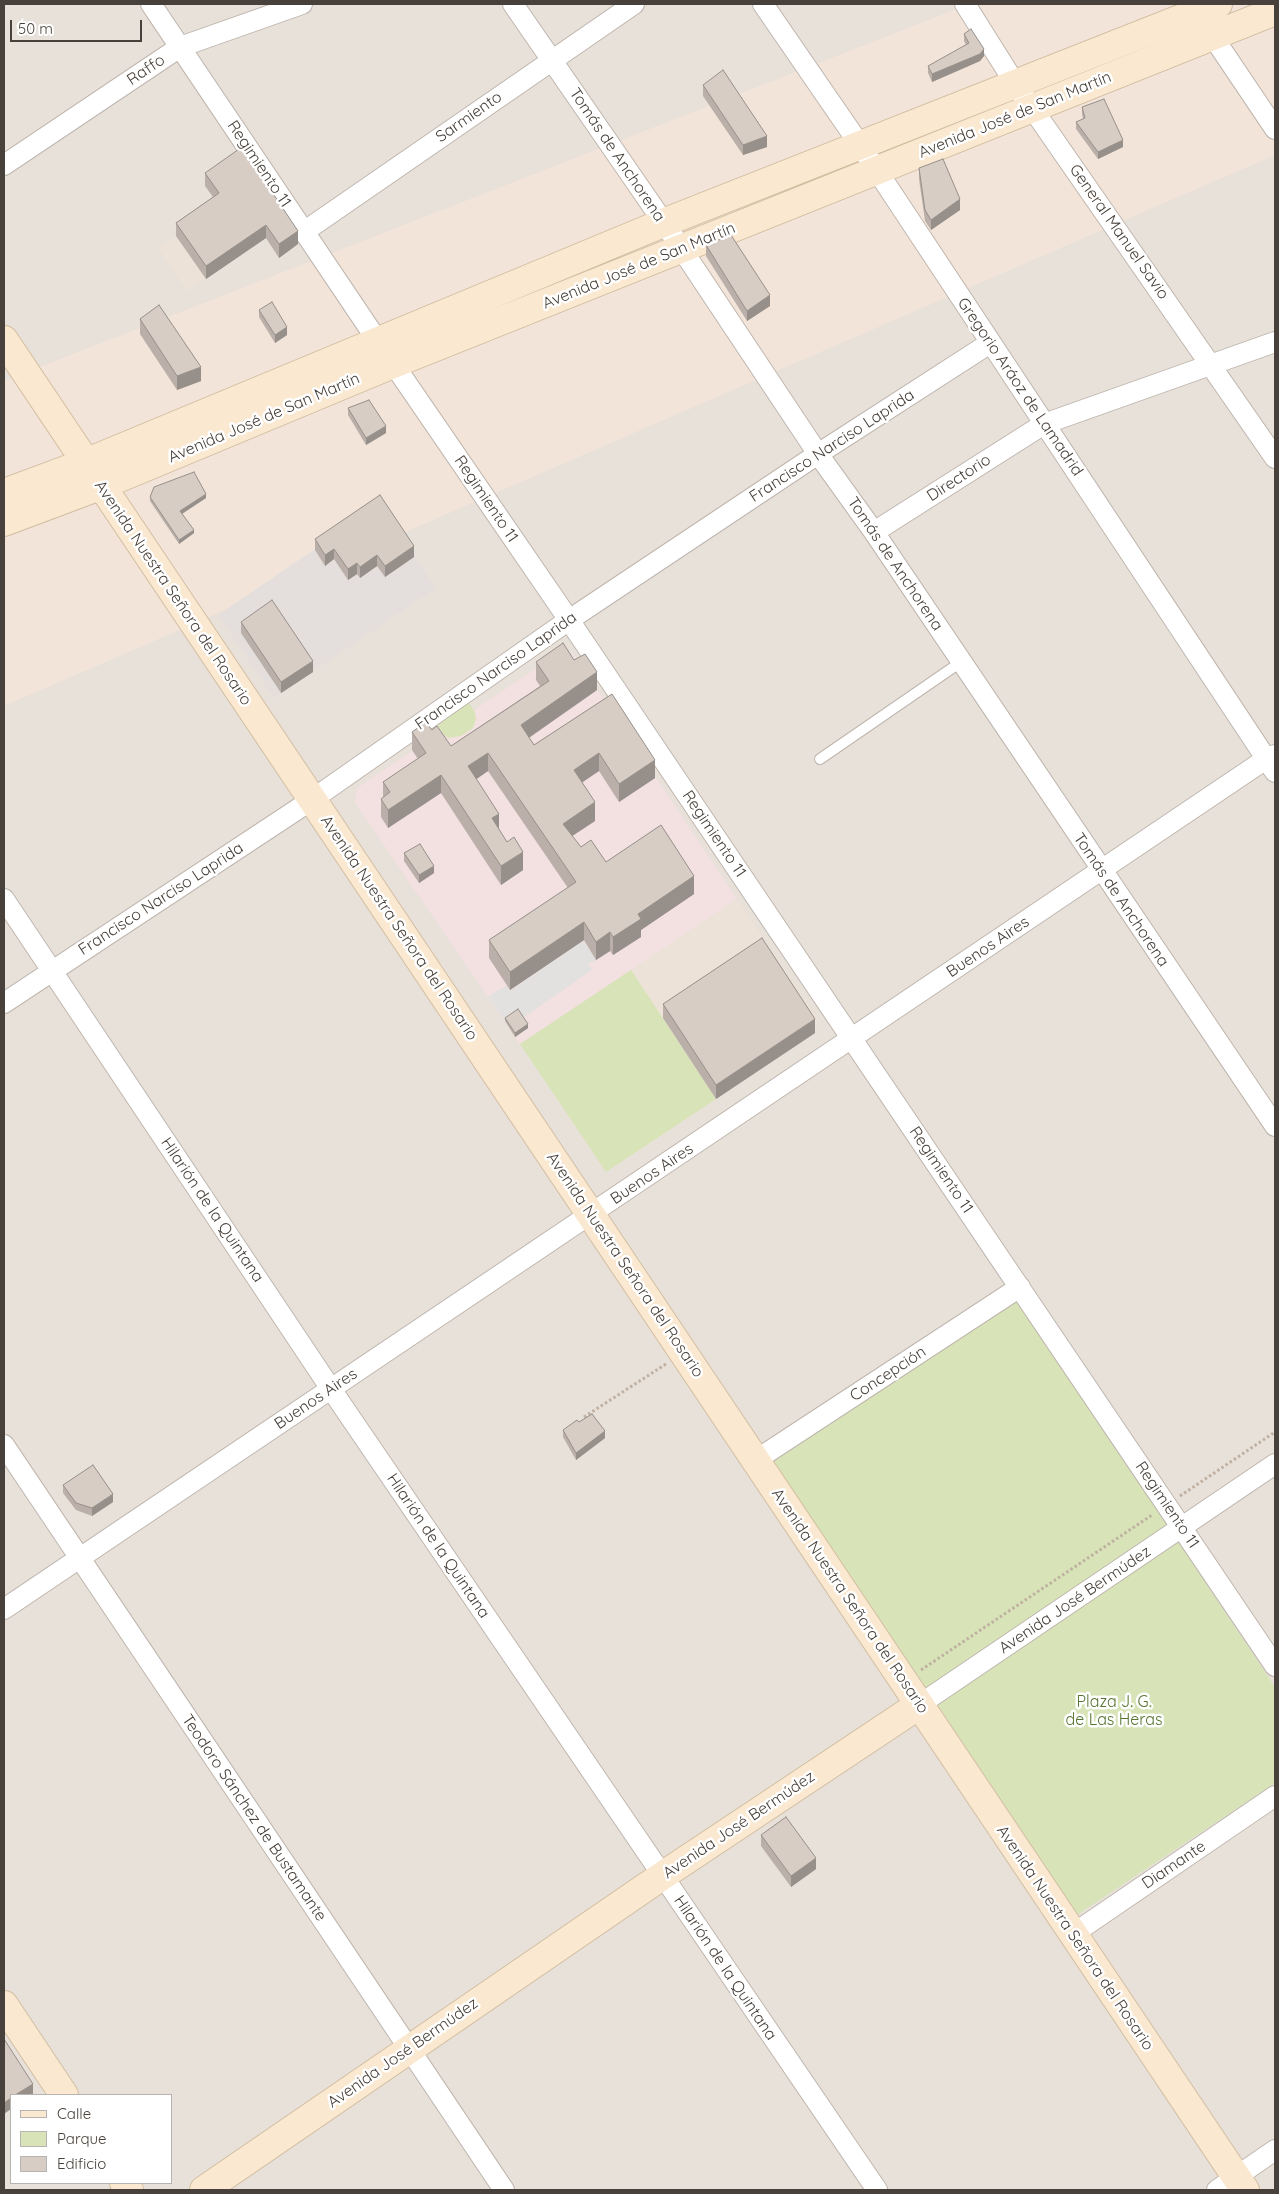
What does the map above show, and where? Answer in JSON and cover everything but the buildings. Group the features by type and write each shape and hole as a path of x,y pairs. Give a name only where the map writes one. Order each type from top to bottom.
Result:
{"street":[{"name":"Regimiento 11","path":"151,4 377,340 853,1039 1275,1666"},
{"name":"Raffo","path":"4,165 180,46 302,4"},
{"name":"Tomás de Anchorena","path":"513,4 681,249 818,454 874,532 1275,1126"},
{"name":"Sarmiento","path":"305,231 551,59 634,4"},
{"name":"Gregorio Aráoz de Lamadrid","path":"763,4 860,145 1044,424 1272,762"},
{"name":"General Manuel Savio","path":"965,4 1016,84 1275,458"},
{"name":"Avenida José de San Martín","path":"4,493 85,463 377,340 663,223 1016,84 1201,6"},
{"path":"1201,6 1212,36 1275,129"},
{"name":"Avenida José de San Martín","path":"4,522 100,486 394,364 1275,11"},
{"name":"Avenida Nuestra Señora del Rosario","path":"4,340 100,486 313,799 1073,1934 1233,2186"},
{"path":"1044,424 1275,342"},
{"name":"Francisco Narciso Laprida","path":"4,1003 313,799 569,620 818,454 990,343"},
{"name":"Directorio","path":"874,532 1044,424"},
{"name":"Buenos Aires","path":"4,1609 853,1039 1101,870 1272,762"},
{"name":"Hilarión de la Quintana","path":"4,899 331,1388 877,2190"},
{"name":"Concepción","path":"756,1460 1020,1287"},
{"name":"Teodoro Sánchez de Bustamante","path":"4,1445 504,2190"},
{"name":"Avenida José Bermúdez","path":"204,2190 408,2048 662,1876 920,1705 1275,1464"},
{"name":"Diamante","path":"1073,1934 1275,1796"},
{"path":"4,2006 63,2094"},
{"path":"1233,2186 1275,2150"}],"lane":[{"path":"820,759 961,662"}],"path":[{"path":"584,1417 684,1353"},
{"path":"904,1682 1275,1432"}],"shaded area":[{"path":"4,4 1275,4 1275,2190 4,2190"},
{"path":"970,4 1275,4 1275,155 4,706 4,381"},
{"path":"242,161 285,224 187,291 158,248 219,207 205,186"},
{"path":"380,505 436,588 274,698 218,615"},
{"path":"574,654 737,899 520,1044 355,803 357,788 555,656"},
{"path":"737,899 818,1019 815,1033 606,1172 520,1044"},
{"path":"584,940 596,960 588,964 592,970 521,1019 517,1013 505,1021 488,997 507,985 511,990"}],"green space":[{"path":"466,699 475,712 476,719 473,728 461,736 448,738 443,734 435,720"},
{"path":"631,970 716,1099 606,1172 520,1044"},
{"name":"Plaza J. G. de Las Heras","path":"1016,1299 1275,1687 1275,1783 1074,1917 771,1463"}]}
